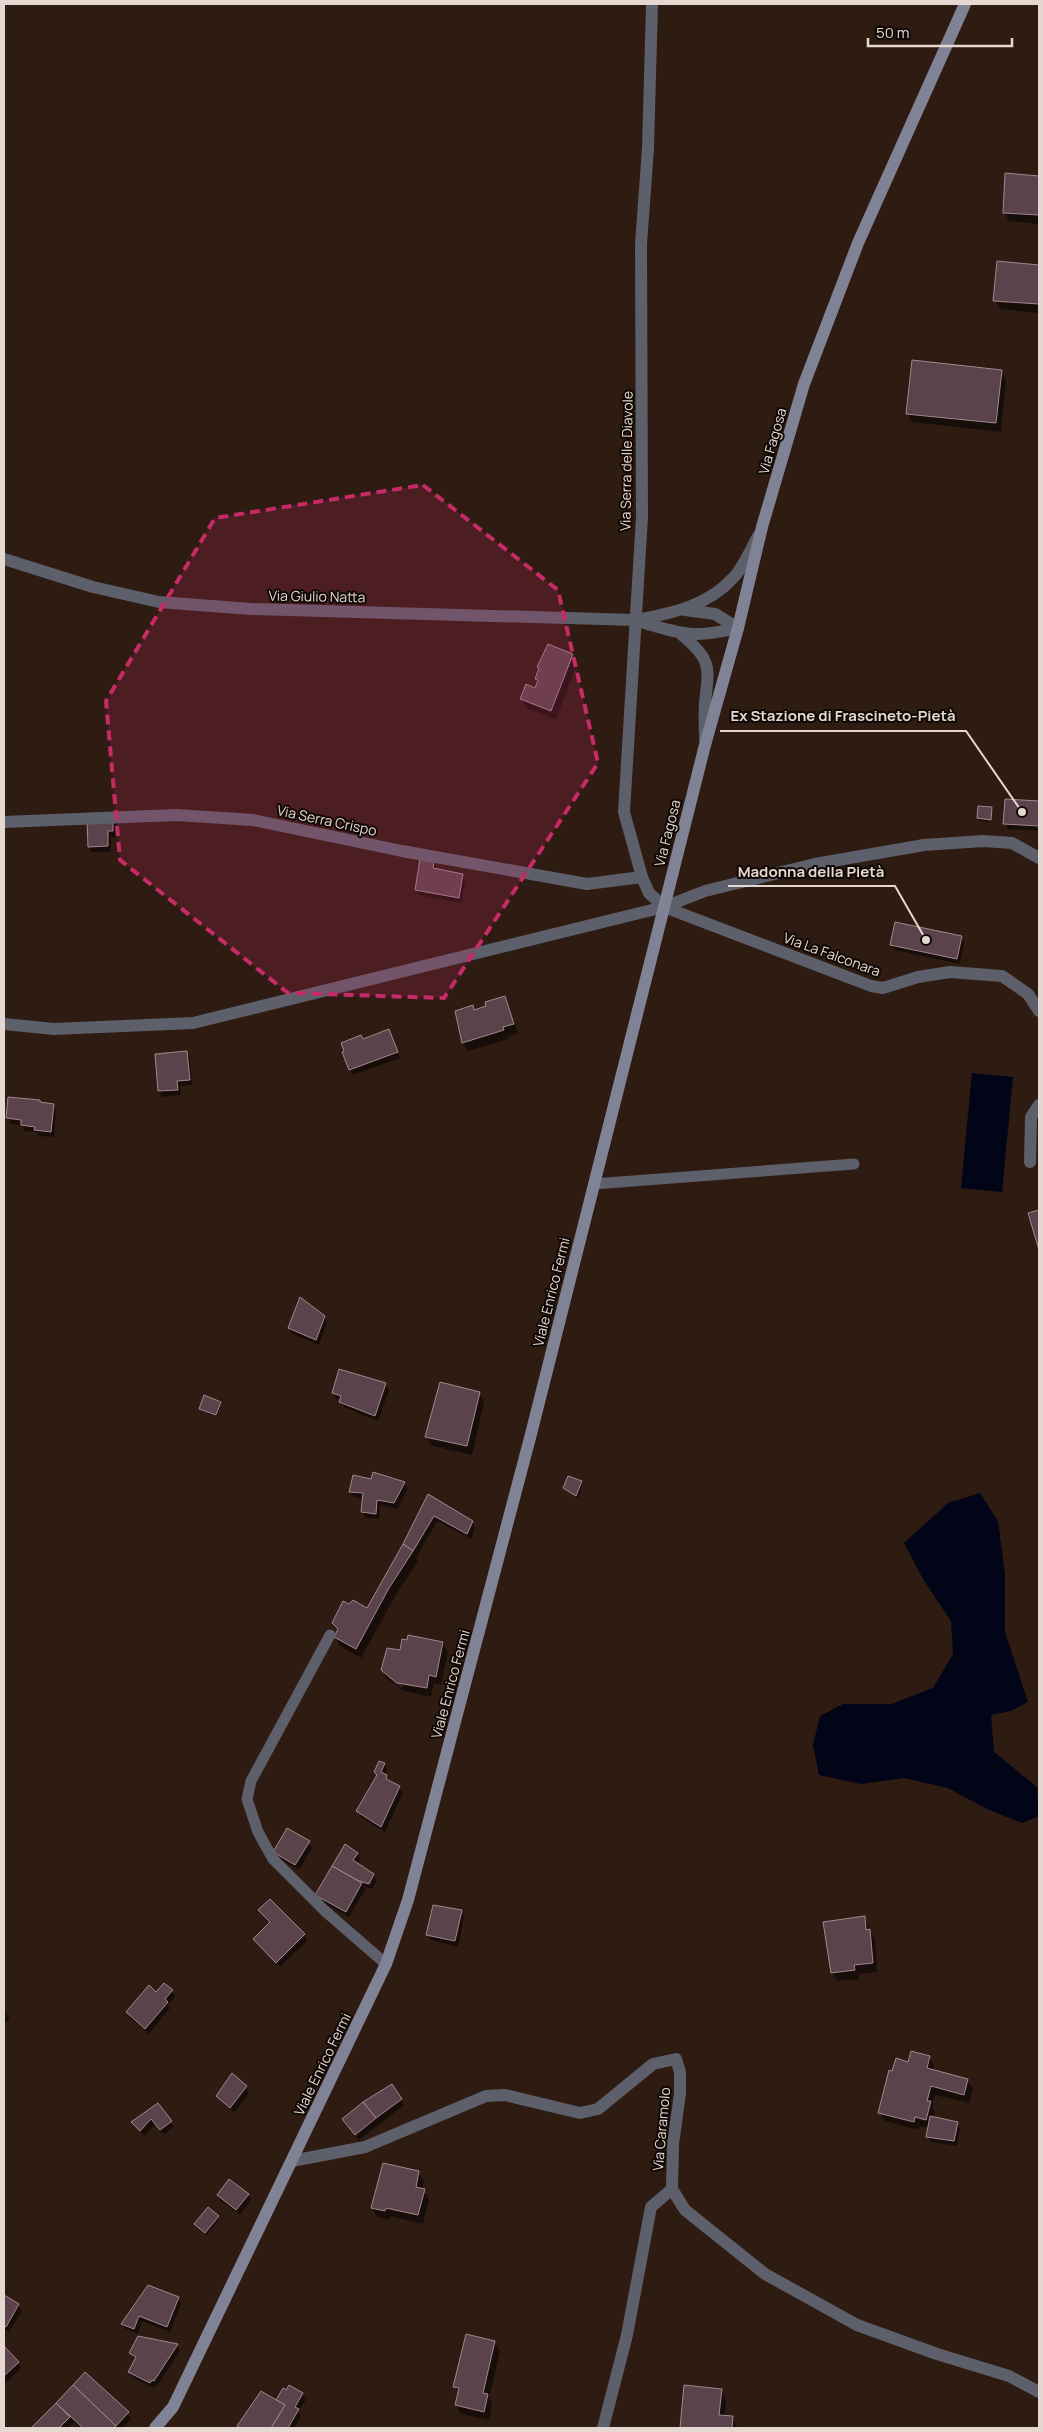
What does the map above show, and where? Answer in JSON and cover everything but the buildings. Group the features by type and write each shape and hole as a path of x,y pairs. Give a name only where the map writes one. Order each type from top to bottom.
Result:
{"main road":[{"name":"Via Fagosa","path":"664,906 705,745 738,628 762,527 804,384 858,243 965,4"},
{"name":"Viale Enrico Fermi","path":"155,2428 173,2407 292,2161 386,1964 408,1900 531,1434 664,906"}],"street":[{"name":"Via Serra delle Diavole","path":"652,4 649,122 641,244 642,518 624,812 642,878 649,893 664,906"},
{"path":"636,620 684,610 715,594 736,576 762,527"},
{"name":"Via Giulio Natta","path":"4,559 93,587 159,602 251,609 636,620"},
{"path":"684,610 715,614 738,628"},
{"path":"636,620 682,635 710,635 738,628"},
{"path":"682,635 699,649 710,673 705,706 705,745"},
{"name":"Via Serra Crispo","path":"4,822 176,815 253,820 402,851 587,884 642,878"},
{"path":"4,1024 54,1029 193,1023 664,906 704,891 805,866 924,845 984,841 1012,844 1039,858"},
{"name":"Via La Falconara","path":"664,906 877,987 884,988 918,977 950,972 1002,976 1028,994 1039,1011"},
{"path":"1030,1162 1032,1117 1039,1105"},
{"name":"Via Caramolo","path":"292,2161 365,2146 486,2096 505,2095 580,2113 598,2108 654,2064 676,2059 680,2072 680,2094 673,2144 672,2189 685,2210 765,2274 857,2325 937,2354 1009,2376 1039,2392"},
{"path":"603,2428 627,2335 651,2207 672,2189"}],"lane":[{"path":"594,1184 854,1164"},
{"path":"330,1635 251,1781 247,1799 258,1832 273,1859 325,1911 386,1964"}],"highlighted area":[{"path":"423,485 558,590 598,763 444,998 288,993 120,860 106,701 215,518"}],"water":[{"path":"972,1073 1013,1077 1002,1192 961,1188"},
{"path":"980,1493 998,1521 1005,1575 1005,1632 1028,1702 1011,1711 991,1715 994,1752 1037,1787 1039,1816 1022,1823 987,1809 948,1788 904,1778 861,1784 819,1775 813,1745 820,1716 843,1704 891,1704 933,1688 953,1654 951,1621 923,1579 904,1543 948,1503"}],"place":[{"name":"Ex Stazione di Frascineto-Pietà","path":"1022,812"},
{"name":"Madonna della Pietà","path":"926,940"}]}
